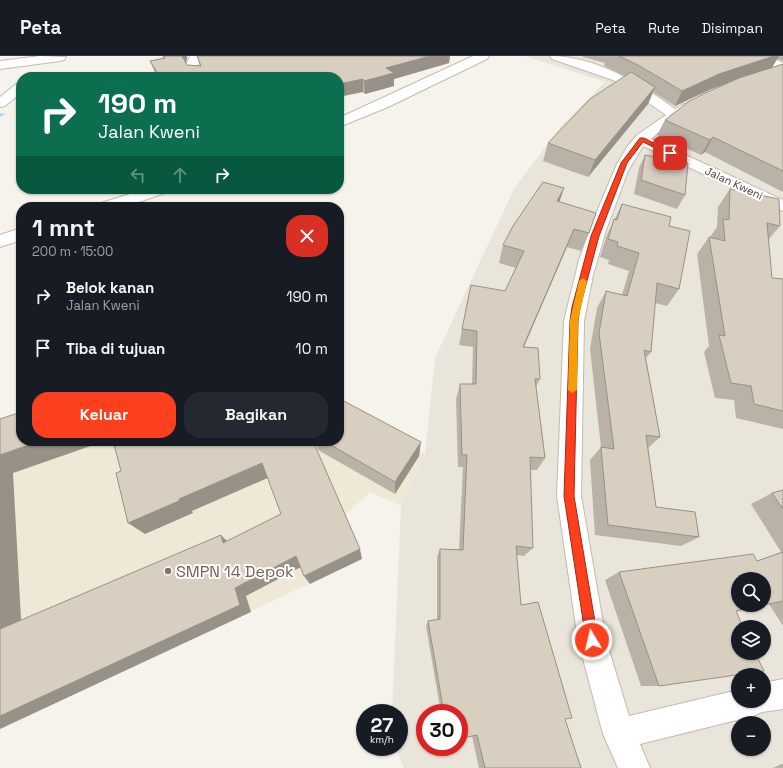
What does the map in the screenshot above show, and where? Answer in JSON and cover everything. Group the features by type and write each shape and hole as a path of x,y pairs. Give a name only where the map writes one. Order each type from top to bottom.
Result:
{"street":[{"path":"0,65 60,56"},
{"path":"40,72 60,56"},
{"path":"196,72 192,65 194,58 199,56"},
{"path":"344,121 383,104 483,56"},
{"path":"556,56 617,77 638,89 675,115"},
{"path":"760,56 783,69"},
{"path":"762,77 783,69"},
{"path":"0,103 16,91"},
{"path":"634,768 619,734 592,640 569,496 574,321 576,307 595,236 624,163 642,140 675,115 706,98"},
{"name":"Jalan Kweni","path":"642,140 783,206"},
{"path":"122,202 147,194"},
{"path":"0,241 16,236"},
{"path":"771,697 783,694"},
{"path":"619,734 731,706"}],"shaded area":[{"path":"525,56 783,56 783,768 404,768 399,756 408,756 408,704 392,704 401,506 425,454 435,358 514,189 561,126 605,82"},
{"name":"SMPN 14 Depok","path":"344,410 425,454 401,506 370,492 344,516 362,559 0,729 0,429 16,438 16,446 344,446"}],"building":[{"path":"164,56 182,56 187,65 201,66 197,56 430,56 386,68 394,73 364,81 363,79 344,83 344,72 157,72 150,61 165,58"},
{"path":"619,56 774,56 719,74 682,91 638,65"},
{"path":"783,64 783,171 713,137 710,140 665,120 688,102 705,93 739,78"},
{"path":"631,72 655,87 595,160 548,143 590,99"},
{"path":"645,155 688,163 685,195 641,180"},
{"path":"543,182 564,188 557,201 596,213 589,233 574,229 523,347 538,348 540,379 535,379 545,458 530,457 533,548 516,546 521,605 538,602 572,718 565,719 581,768 485,768 477,735 468,737 468,704 442,704 428,621 440,619 440,549 463,550 467,455 462,455 460,384 476,384 477,331 462,329 471,285 505,291 524,251 503,245 513,226"},
{"path":"730,189 779,199 780,226 767,223 772,278 783,279 783,411 754,404 751,386 731,383 719,335 725,336 709,237 725,241 723,219 729,220"},
{"path":"622,204 671,217 669,226 690,231 679,289 657,283 651,352 644,350 660,437 646,435 656,507 695,512 699,537 608,525 601,447 614,449 599,333 606,291 627,296 639,253 617,246 618,242 608,239 614,219 617,220"},
{"path":"344,401 421,442 395,482 333,446 344,446"},
{"path":"16,414 16,446 26,446 0,455 0,419"},
{"path":"114,446 315,446 360,549 304,576 296,556 235,588 240,605 0,716 0,629 221,535 223,543 281,514 262,463 128,523 116,473 121,471"},
{"path":"783,490 783,509 772,493"},
{"path":"783,552 783,601 771,604 771,572 731,572 731,612 736,612 740,620 731,620 731,660 758,660 762,668 731,668 731,676 659,686 619,572 753,554 757,561"}],"slow traffic":[{"path":"572,390 574,321 583,281"}],"place":[{"name":"SMPN 14 Depok","path":"168,571"}],"route":[{"path":"592,640 569,496 574,321 576,307 595,236 624,163 642,140 670,153"}]}
